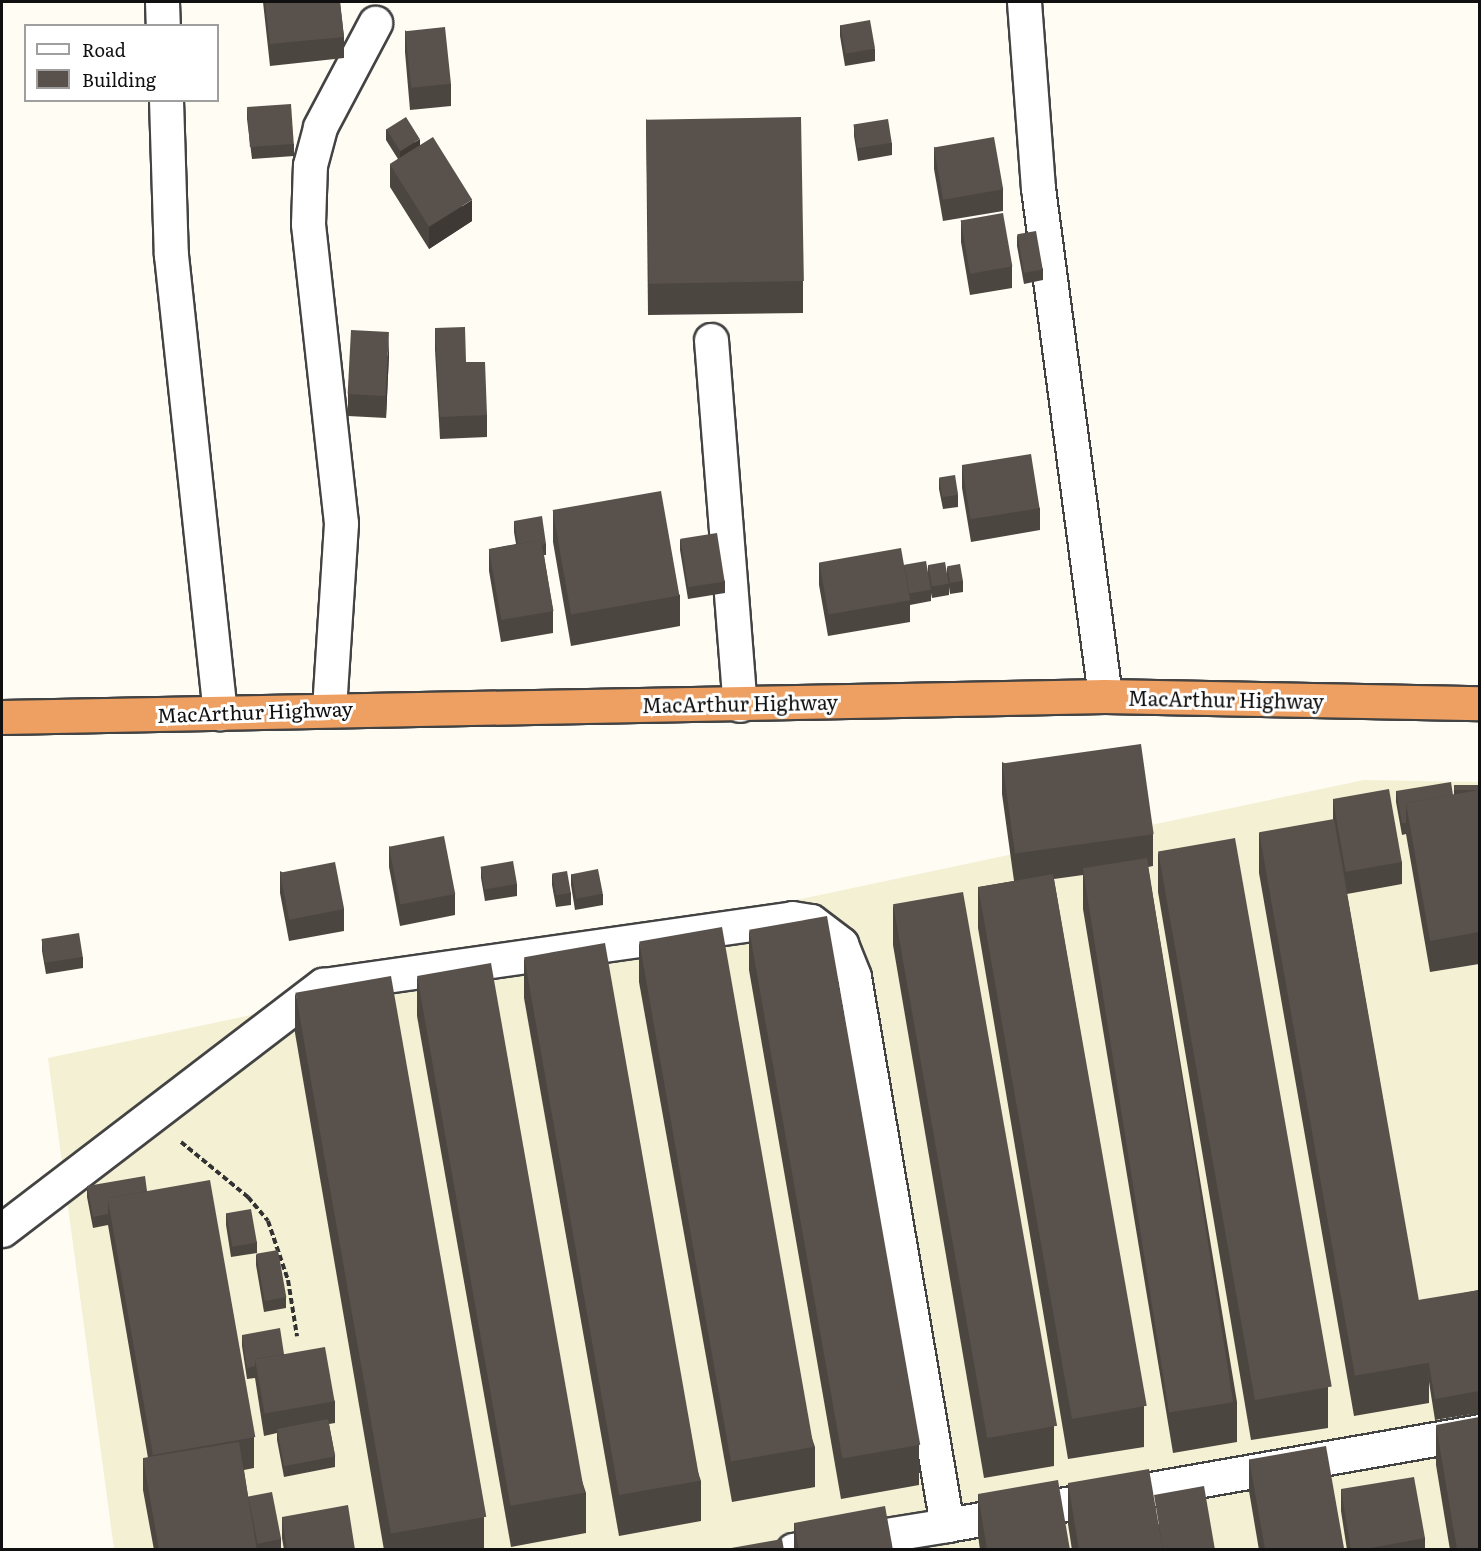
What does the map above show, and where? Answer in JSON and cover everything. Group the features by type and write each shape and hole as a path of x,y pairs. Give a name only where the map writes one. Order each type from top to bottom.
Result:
{"highway":[{"name":"MacArthur Highway","path":"2,717 329,709 740,705 1104,696 1479,703"}],"lane":[{"path":"162,2 163,24"},
{"path":"1024,2 1038,188 1104,696"},
{"path":"329,709 341,523 309,235 310,165 320,127 375,23"},
{"path":"166,102 172,266 220,713"},
{"path":"711,340 740,705"},
{"path":"2,1230 312,991 336,981 775,918 810,921 841,944 854,977 946,1525"},
{"path":"793,1550 1479,1431"}],"path":[{"path":"147,1116 221,1173 268,1221 288,1280 297,1336"}],"shaded area":[{"path":"1364,780 1479,782 1479,1549 114,1549 48,1058"}],"building":[{"path":"265,2 340,2 344,37 270,44"},
{"path":"870,20 875,49 845,54 840,25"},
{"path":"445,27 451,84 411,88 405,31"},
{"path":"291,104 294,144 250,147 247,107"},
{"path":"406,117 420,139 400,151 386,129"},
{"path":"801,117 804,281 649,284 646,120"},
{"path":"888,119 892,143 857,148 853,124"},
{"path":"433,137 472,200 429,227 390,164"},
{"path":"994,137 1003,189 943,200 934,148"},
{"path":"1003,213 1012,266 970,274 961,220"},
{"path":"1036,231 1043,269 1024,273 1017,234"},
{"path":"465,327 466,362 485,362 487,415 440,417 435,328"},
{"path":"351,330 389,332 386,396 348,394"},
{"path":"1031,454 1040,508 970,519 962,465"},
{"path":"955,475 958,495 942,497 939,478"},
{"path":"661,491 679,595 571,614 553,510"},
{"path":"542,516 546,544 542,545 541,540 518,544 514,521"},
{"path":"717,533 725,581 688,587 680,539"},
{"path":"541,540 554,611 501,620 489,549"},
{"path":"901,548 910,600 828,615 819,562"},
{"path":"926,561 931,590 909,593 904,565"},
{"path":"945,562 949,584 932,587 928,565"},
{"path":"960,564 963,581 950,583 947,566"},
{"path":"1141,744 1154,834 1015,854 1002,763"},
{"path":"1451,782 1453,795 1406,803 1406,823 1402,823 1396,791"},
{"path":"1454,785 1479,785 1479,790 1454,790"},
{"path":"1389,789 1402,862 1346,872 1333,799"},
{"path":"1479,790 1479,932 1430,941 1406,803"},
{"path":"1334,819 1430,1363 1355,1376 1259,832"},
{"path":"444,836 455,894 400,905 389,847"},
{"path":"1235,838 1332,1387 1255,1400 1158,852"},
{"path":"1147,858 1233,1402 1169,1412 1083,868"},
{"path":"513,861 517,884 484,889 481,867"},
{"path":"335,862 344,909 289,920 280,873"},
{"path":"598,869 603,894 576,899 571,874"},
{"path":"567,871 571,893 556,895 552,874"},
{"path":"1053,874 1147,1406 1072,1419 978,887"},
{"path":"963,892 1057,1426 987,1438 893,904"},
{"path":"827,916 920,1445 842,1459 749,930"},
{"path":"722,927 814,1447 731,1462 639,942"},
{"path":"79,933 83,957 45,963 41,939"},
{"path":"605,943 700,1481 619,1495 524,957"},
{"path":"491,963 584,1493 511,1506 417,976"},
{"path":"391,976 486,1517 391,1534 295,993"},
{"path":"145,1176 147,1191 108,1198 108,1214 93,1217 87,1186"},
{"path":"210,1180 255,1437 153,1455 108,1198"},
{"path":"251,1209 257,1242 232,1247 226,1213"},
{"path":"278,1250 286,1297 265,1301 256,1254"},
{"path":"1479,1290 1479,1391 1435,1399 1418,1300"},
{"path":"280,1328 284,1354 255,1359 255,1366 247,1368 242,1335"},
{"path":"325,1347 335,1401 265,1413 255,1359"},
{"path":"1479,1417 1479,1550 1457,1550 1436,1425"},
{"path":"328,1419 335,1456 284,1466 277,1429"},
{"path":"239,1442 257,1550 159,1550 143,1458"},
{"path":"1326,1446 1344,1550 1265,1550 1249,1460"},
{"path":"1149,1469 1163,1550 1079,1550 1068,1483"},
{"path":"1414,1477 1425,1538 1351,1550 1341,1489"},
{"path":"1058,1480 1070,1550 987,1550 978,1494"},
{"path":"1204,1486 1215,1550 1163,1550 1154,1495"},
{"path":"272,1492 281,1539 258,1544 248,1497"},
{"path":"348,1505 355,1550 287,1550 282,1517"},
{"path":"885,1506 893,1550 799,1550 794,1523"},
{"path":"782,1539 784,1550 720,1550"}]}
